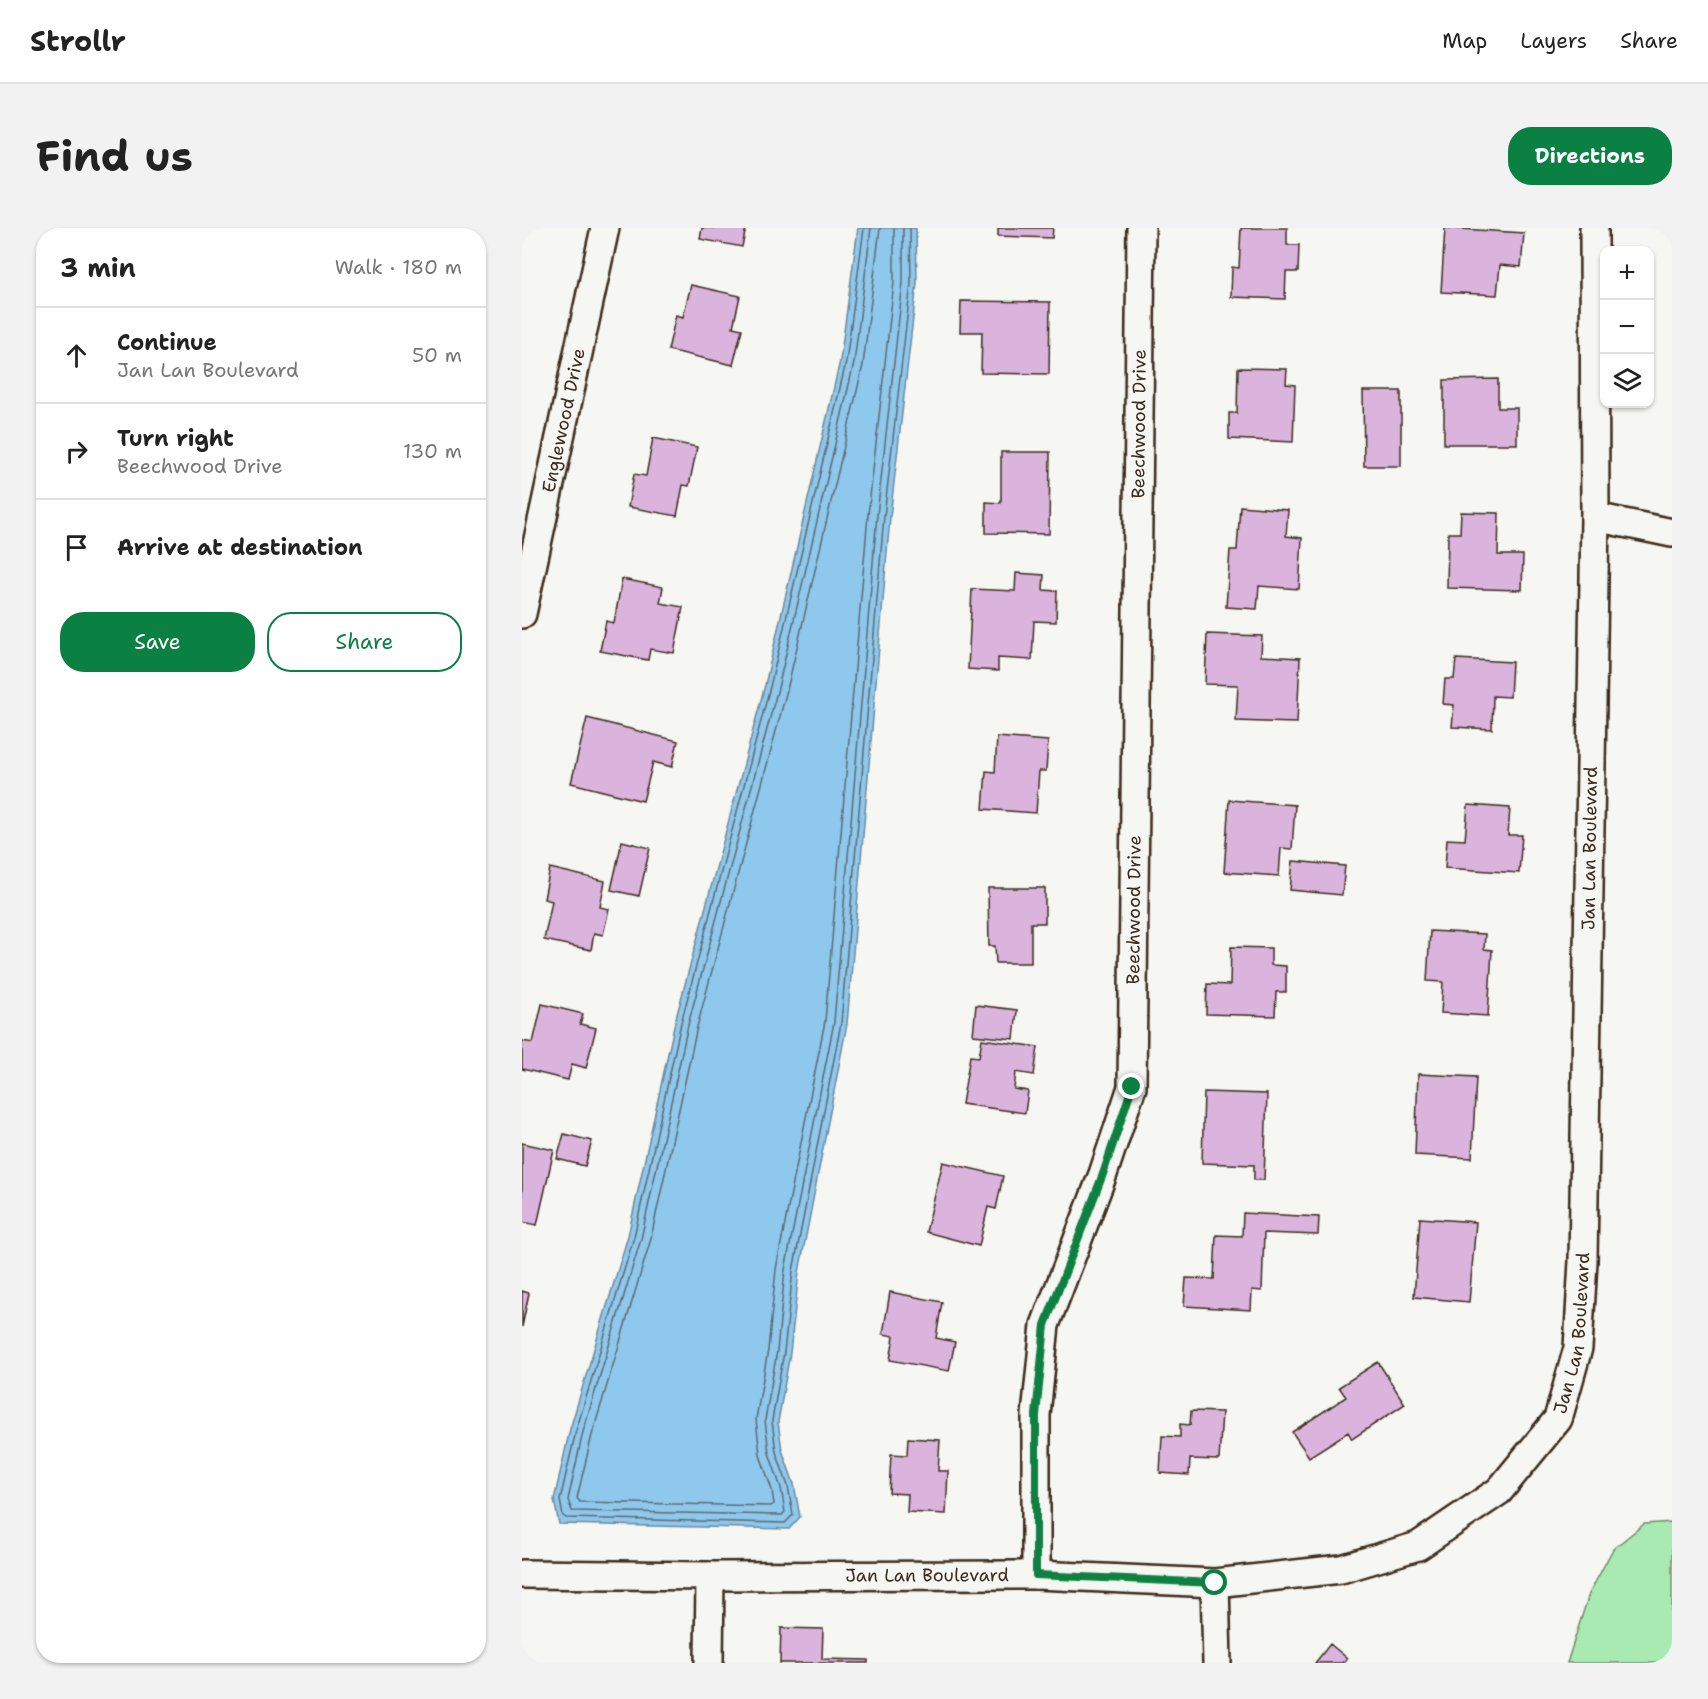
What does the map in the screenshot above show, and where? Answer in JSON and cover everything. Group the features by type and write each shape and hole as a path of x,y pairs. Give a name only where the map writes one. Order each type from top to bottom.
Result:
{"street":[{"name":"Englewood Drive","path":"522,614 605,228"},
{"name":"Beechwood Drive","path":"1036,1575 1036,1415 1045,1325 1103,1174 1132,1087 1142,228"},
{"name":"Jan Lan Boulevard","path":"522,1574 1036,1575 1215,1583 1341,1569 1418,1546 1499,1491 1558,1419 1578,1348 1583,1261 1595,517 1594,228"},
{"path":"1595,517 1672,533"},
{"path":"709,1663 710,1576"},
{"path":"1215,1583 1217,1663"}],"green space":[{"path":"1672,1522 1672,1663 1567,1663 1589,1594 1613,1549 1644,1524"}],"water":[{"path":"858,228 916,228 917,283 890,517 847,1024 799,1272 790,1353 778,1422 782,1450 794,1484 800,1517 789,1529 559,1524 554,1500 570,1429 628,1236 675,1022 765,685 840,361"}],"building":[{"path":"702,228 746,228 742,247 700,239"},
{"path":"998,228 1053,228 1052,238 998,236"},
{"path":"1241,228 1287,228 1287,245 1299,245 1298,272 1286,272 1285,299 1231,297 1232,267 1239,268"},
{"path":"1445,228 1524,233 1521,267 1500,265 1497,295 1441,292"},
{"path":"691,285 740,296 733,327 742,329 733,365 668,350 676,315 683,317"},
{"path":"961,301 1050,302 1049,374 981,373 982,332 960,332"},
{"path":"1238,368 1287,369 1286,384 1295,385 1293,442 1229,439 1229,413 1237,413"},
{"path":"1498,379 1498,408 1517,408 1517,444 1444,444 1444,380"},
{"path":"1363,391 1401,391 1401,466 1364,466"},
{"path":"653,438 697,447 689,486 683,485 677,516 628,507 634,474 646,476"},
{"path":"1001,452 1050,452 1049,534 986,533 986,502 1001,503"},
{"path":"1240,506 1288,510 1286,536 1302,538 1299,589 1259,586 1257,609 1226,607 1230,550 1237,550"},
{"path":"1461,512 1499,513 1498,555 1523,555 1522,590 1447,588 1448,533 1460,533"},
{"path":"1016,573 1044,575 1043,590 1057,591 1056,622 1034,621 1032,660 998,658 998,671 968,669 972,589 1015,591"},
{"path":"622,579 663,587 660,603 683,607 674,653 650,649 648,660 600,651 606,621 614,623"},
{"path":"1207,634 1262,636 1261,656 1300,658 1297,723 1236,721 1238,685 1205,684"},
{"path":"1456,659 1512,662 1510,697 1493,696 1492,729 1452,727 1454,705 1443,704 1445,679 1454,679"},
{"path":"587,718 678,741 672,767 653,762 643,801 571,783"},
{"path":"997,737 1048,741 1046,771 1039,771 1036,813 983,809 986,771 995,772"},
{"path":"1229,800 1295,805 1292,849 1281,848 1279,876 1224,872"},
{"path":"1468,805 1510,808 1508,835 1522,835 1519,873 1445,868 1447,839 1465,840"},
{"path":"622,841 650,848 639,896 611,890"},
{"path":"1293,861 1345,866 1342,895 1290,890"},
{"path":"550,868 605,881 600,907 609,909 603,935 594,933 591,950 544,940 552,901 544,899"},
{"path":"988,888 1045,888 1045,923 1031,923 1031,963 996,963 995,946 989,946"},
{"path":"1430,931 1485,934 1484,949 1492,950 1488,1016 1441,1013 1443,982 1427,981"},
{"path":"1231,947 1271,948 1271,965 1286,966 1286,992 1276,992 1275,1016 1206,1014 1207,984 1230,985"},
{"path":"542,1004 583,1014 580,1024 596,1028 586,1068 572,1064 568,1080 522,1069 522,1041 533,1043"},
{"path":"976,1005 1017,1010 1014,1039 973,1035"},
{"path":"982,1039 1038,1047 1034,1075 1016,1072 1014,1089 1028,1091 1025,1113 962,1104 970,1056 979,1057"},
{"path":"1418,1074 1476,1077 1472,1158 1415,1155"},
{"path":"1204,1092 1267,1094 1264,1180 1254,1180 1254,1165 1202,1163"},
{"path":"564,1134 592,1141 585,1166 557,1159"},
{"path":"522,1143 554,1150 537,1225 522,1222"},
{"path":"943,1162 1003,1176 996,1209 988,1207 979,1246 926,1232"},
{"path":"1243,1213 1319,1217 1318,1235 1264,1233 1262,1291 1252,1290 1251,1310 1184,1306 1186,1278 1214,1279 1216,1235 1242,1236"},
{"path":"1420,1218 1476,1222 1469,1302 1414,1297"},
{"path":"522,1291 529,1293 522,1327"},
{"path":"890,1292 942,1302 936,1338 955,1342 949,1371 890,1360 894,1336 883,1334"},
{"path":"1378,1362 1405,1404 1352,1439 1348,1432 1309,1457 1292,1432 1346,1397 1339,1387"},
{"path":"1191,1411 1222,1412 1219,1460 1190,1459 1189,1475 1160,1473 1162,1436 1180,1437 1180,1424 1190,1425"},
{"path":"908,1438 940,1440 938,1471 948,1471 946,1514 907,1512 908,1494 889,1493 891,1454 907,1455"},
{"path":"781,1628 823,1629 822,1659 868,1660 868,1663 780,1663"},
{"path":"1330,1644 1347,1658 1342,1663 1315,1663"}],"route":[{"path":"1132,1087 1103,1174 1045,1325 1036,1415 1036,1575 1215,1583"}]}
